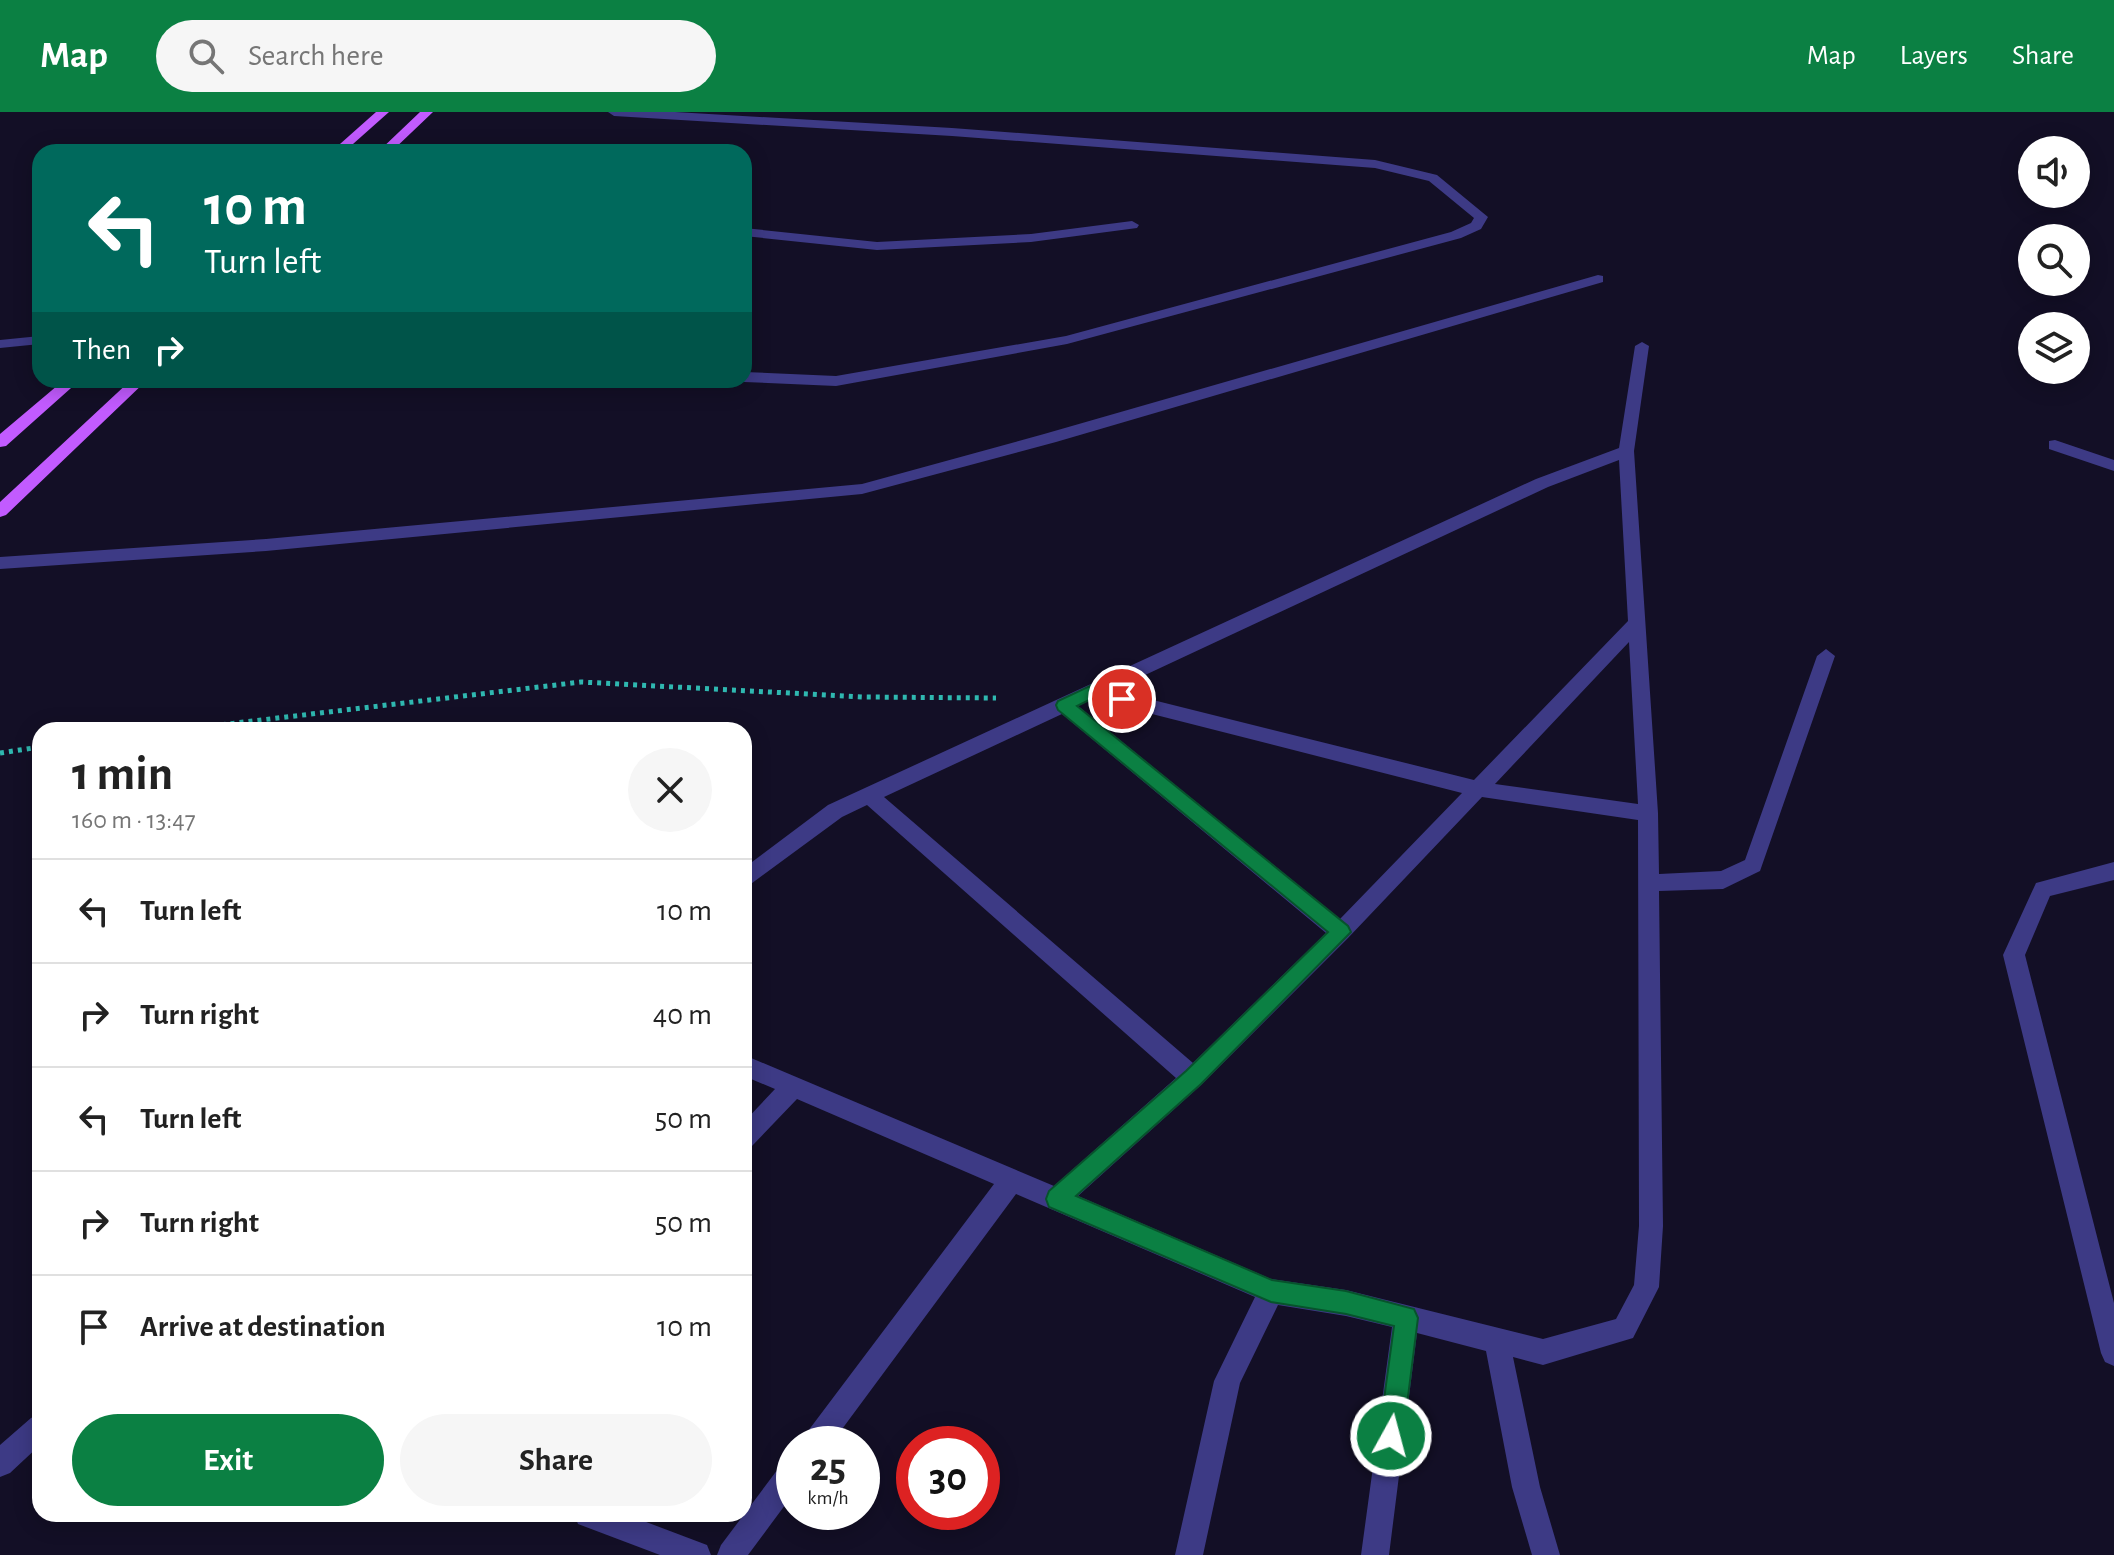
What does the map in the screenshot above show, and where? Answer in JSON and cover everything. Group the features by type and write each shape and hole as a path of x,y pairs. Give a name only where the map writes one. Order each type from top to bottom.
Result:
{"main road":[{"path":"346,144 383,112"},
{"path":"393,144 427,112"},
{"path":"0,442 64,388"},
{"path":"0,511 131,388"}],"street":[{"path":"614,112 952,132 1363,162 1433,178 1481,217 1476,226 1456,235 1067,340 836,381 752,377"},
{"path":"752,233 877,246 1031,238 1132,225"},
{"path":"0,563 266,545 862,489 1050,438 1598,279"},
{"path":"0,344 32,341"},
{"path":"752,1068 1271,1291 1346,1303 1543,1352 1624,1329 1646,1287 1651,1226 1648,813 1626,451 1642,346"},
{"path":"2055,445 2114,466"},
{"path":"752,874 835,811 1542,483 1626,451"},
{"path":"1057,1199 1193,1078 1341,932 1636,623"},
{"path":"1648,883 1723,880 1753,865 1826,656"},
{"path":"1092,692 1478,789 1648,813"},
{"path":"1064,705 1341,932"},
{"path":"869,795 1193,1078"},
{"path":"2114,871 2043,889 2014,955 2114,1353"},
{"path":"752,1130 794,1086"},
{"path":"828,1426 1012,1180"},
{"path":"1189,1555 1227,1381 1271,1291"},
{"path":"1375,1555 1406,1318"},
{"path":"1497,1341 1526,1487 1546,1555"},
{"path":"0,1463 32,1434"},
{"path":"731,1555 776,1495"},
{"path":"609,1522 697,1555"}],"path":[{"path":"244,722 581,682 864,697 997,698"},
{"path":"0,753 32,748"}],"route":[{"path":"1122,699 1092,692 1064,705 1341,932 1193,1078 1057,1199 1271,1291 1346,1303 1406,1318 1391,1436"}]}
